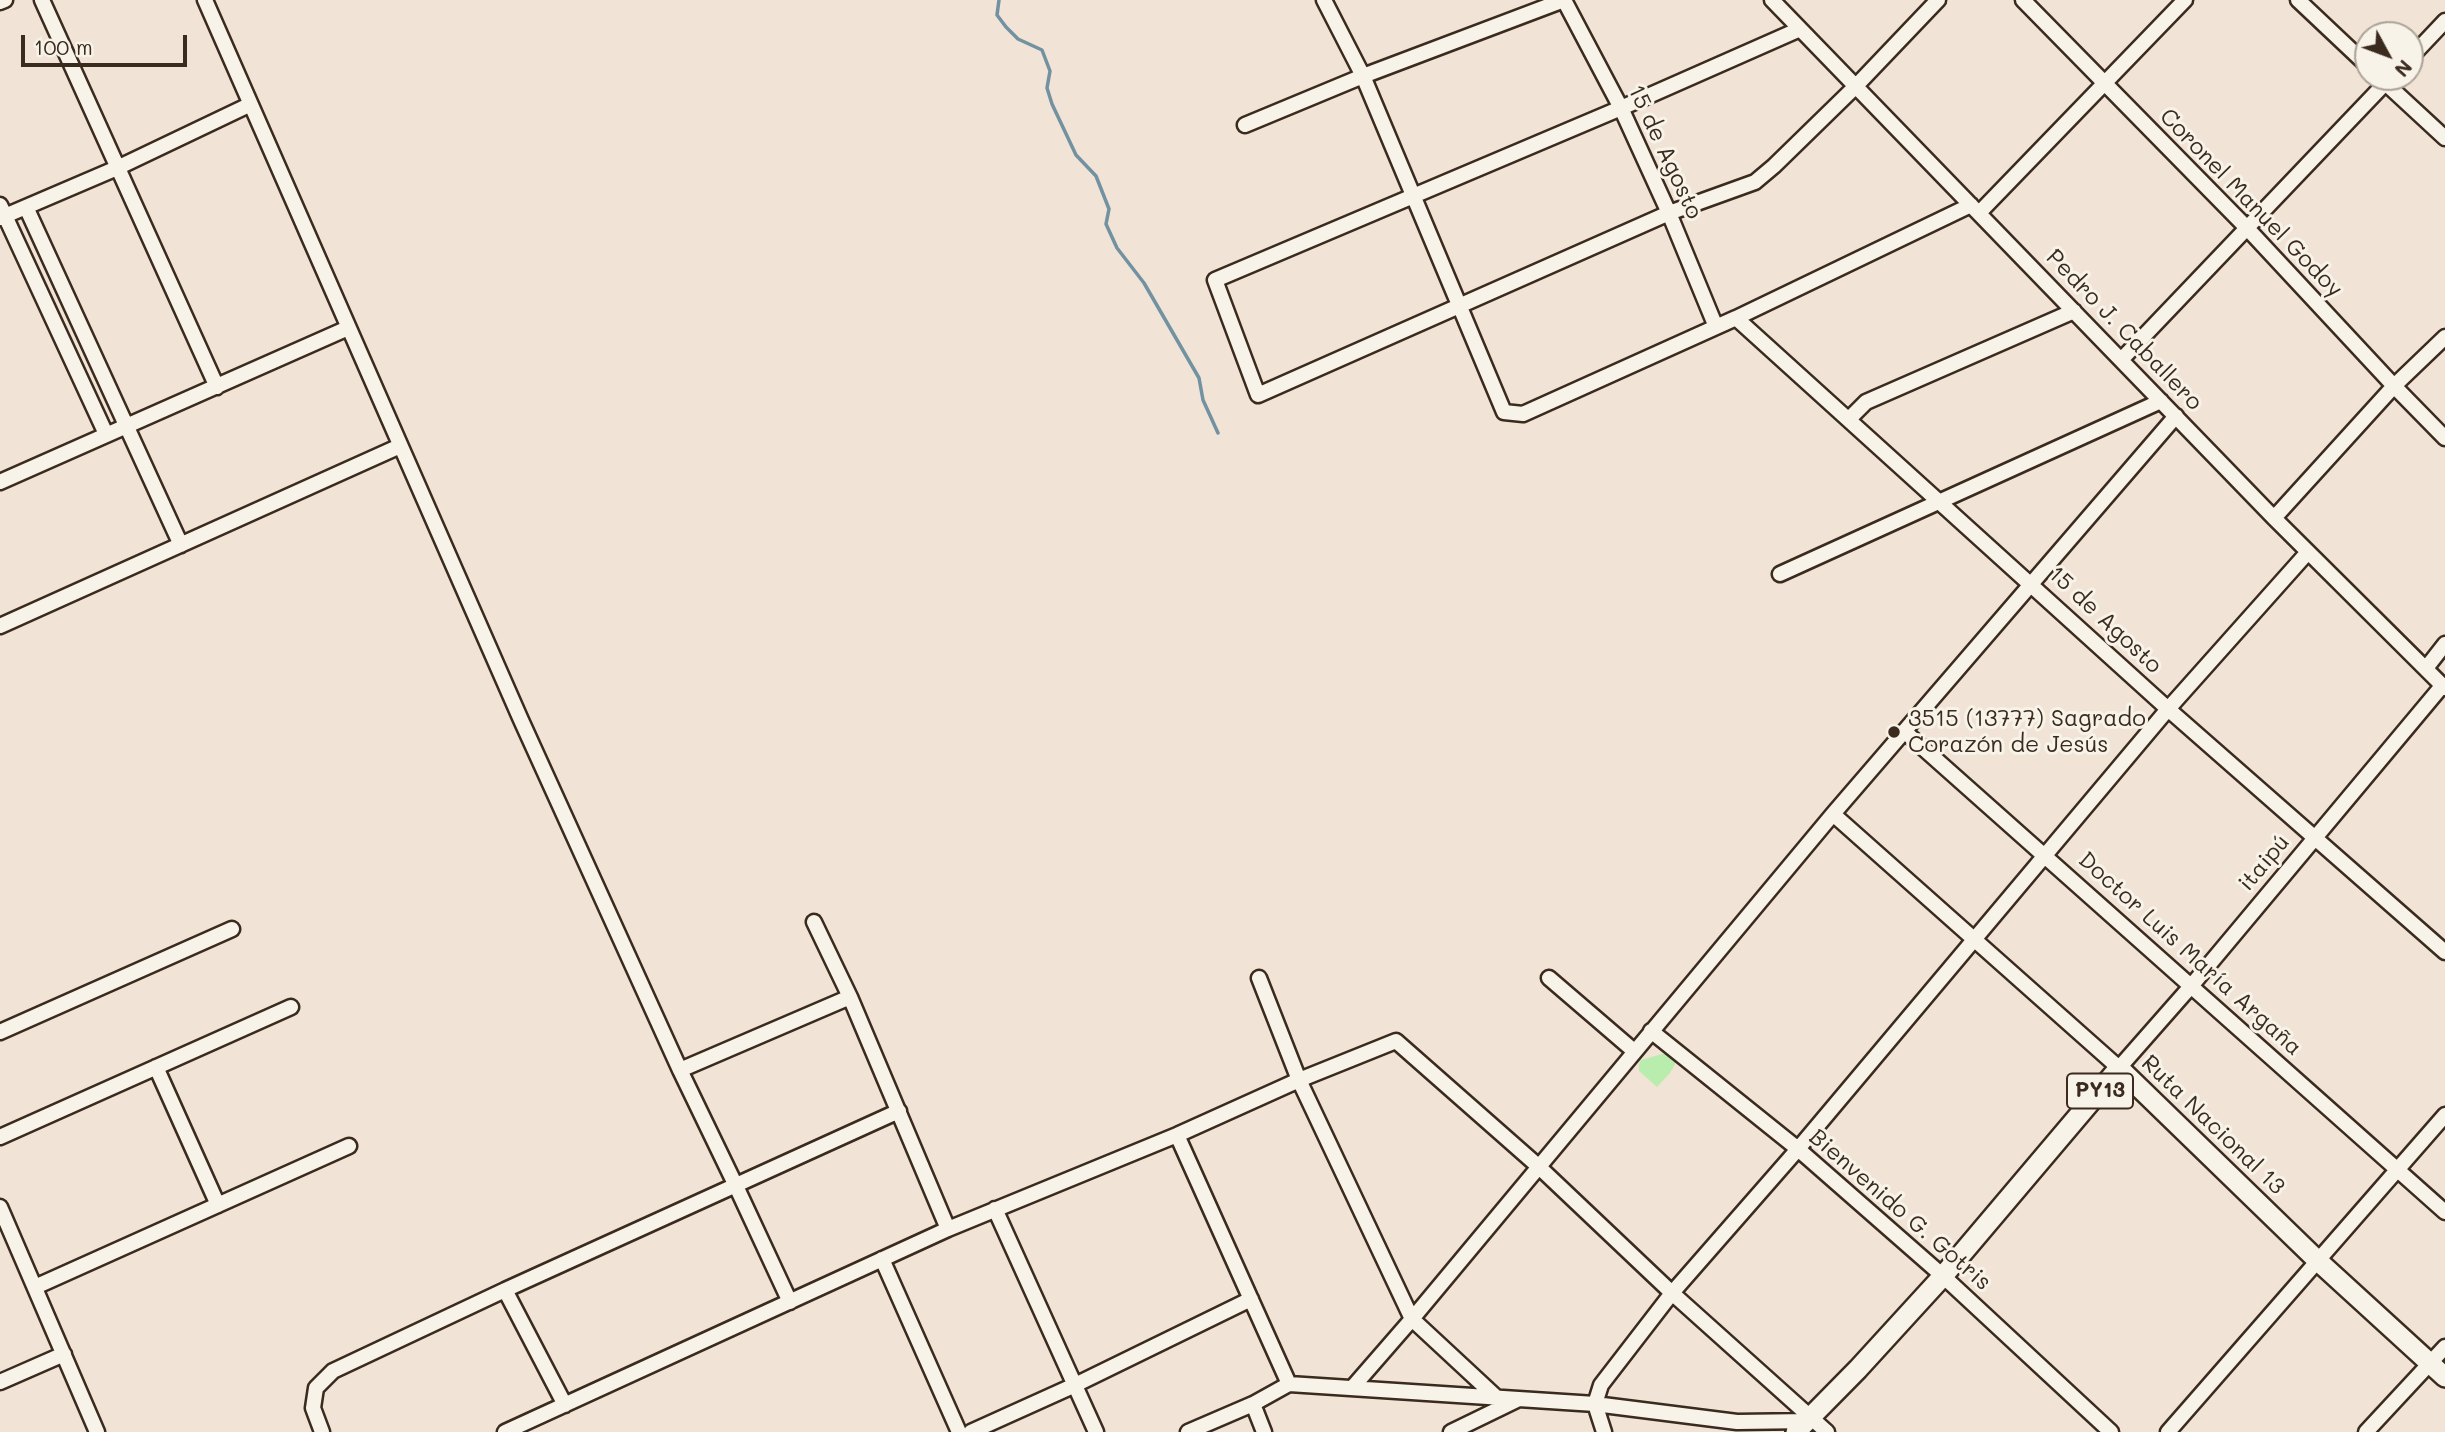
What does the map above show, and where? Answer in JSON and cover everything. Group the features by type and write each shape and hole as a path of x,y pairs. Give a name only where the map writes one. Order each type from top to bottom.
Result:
{"highway":[{"name":"Ruta Nacional 13","path":"1806,1424 1942,1276 2119,1068 2318,1261 2445,1377"}],"street":[{"path":"0,2 5,0"},
{"path":"42,0 217,387"},
{"path":"205,0 400,446 680,1070 790,1302"},
{"path":"1324,0 1363,76 1504,412 1523,414 1975,209 2185,0"},
{"path":"1245,125 1363,76 1564,0"},
{"name":"15 de Agosto","path":"1564,0 1621,108 1669,213 1716,327"},
{"name":"Pedro J. Caballero","path":"1772,0 2274,518 2427,667 2444,687"},
{"path":"1800,29 1621,108 1215,279 1258,395 1669,213 1755,182 1856,86 1938,0"},
{"name":"Coronel Manuel Godoy","path":"2023,0 2246,228 2445,438"},
{"path":"2298,0 2354,53"},
{"path":"2424,43 2445,21"},
{"path":"2121,360 2374,91"},
{"path":"2397,91 2445,138"},
{"path":"106,434 2,213 26,207 117,168 249,105"},
{"path":"26,207 181,545"},
{"path":"1849,419 1866,402 2074,311"},
{"name":"15 de Agosto","path":"1737,317 2168,709 2445,953"},
{"path":"0,482 348,328"},
{"path":"2274,518 2394,386 2445,337"},
{"path":"1780,574 2161,401"},
{"path":"1352,1388 1412,1320 1832,814 2176,416"},
{"path":"0,626 400,446"},
{"path":"1604,1432 1595,1405 1601,1385 1672,1293 1798,1149 2168,709 2308,552"},
{"path":"2427,667 2445,645"},
{"name":"itaipú","path":"2119,1068 2444,687"},
{"name":"Doctor Luis María Argaña","path":"1904,731 2445,1212"},
{"path":"1832,814 2119,1068"},
{"path":"814,922 850,996 948,1229"},
{"path":"0,1032 232,929"},
{"path":"1259,978 1299,1080 1412,1320 1496,1397"},
{"path":"1549,978 1634,1051"},
{"path":"680,1070 850,996"},
{"path":"0,1137 291,1007"},
{"name":"Bienvenido G. Gotris","path":"1651,1031 1798,1149 1942,1276 2111,1432"},
{"path":"505,1432 948,1229 1396,1041 1538,1166 1806,1424"},
{"path":"156,1067 218,1205"},
{"path":"322,1432 313,1408 316,1388 333,1371 899,1111"},
{"path":"2168,1432 2445,1115"},
{"path":"1177,1135 1289,1384"},
{"path":"35,1287 349,1146"},
{"path":"0,1207 5,1233 35,1287 97,1432"},
{"path":"995,1209 1096,1432"},
{"path":"882,1259 959,1432"},
{"path":"505,1290 565,1405"},
{"path":"971,1432 1251,1299"},
{"path":"2366,1432 2445,1347"},
{"path":"0,1382 64,1354"},
{"path":"1188,1432 1252,1404 1289,1384 1520,1398 1737,1422 1806,1424 1827,1432"},
{"path":"1451,1432 1520,1398"},
{"path":"1252,1404 1264,1432"}],"green space":[{"path":"1668,1054 1676,1062 1657,1087 1639,1071 1639,1065 1641,1060"}],"waterway":[{"path":"999,0 997,15 1006,27 1018,39 1042,50 1050,71 1047,88 1052,104 1076,155 1096,176 1109,209 1106,224 1117,248 1144,283 1199,378 1203,400 1218,433"}],"place":[{"name":"3515 (13777) Sagrado Corazón de Jesús","path":"1894,732"}]}
